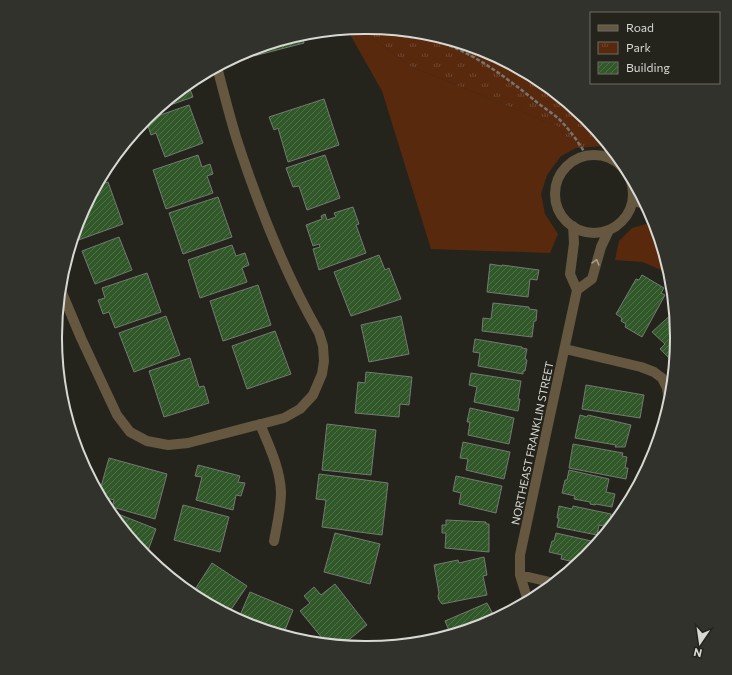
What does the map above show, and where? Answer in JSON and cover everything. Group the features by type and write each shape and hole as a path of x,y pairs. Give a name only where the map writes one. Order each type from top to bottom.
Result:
{"street":[{"path":"65,300 117,415 130,432 147,441 168,445 188,443 284,418 300,409 313,395 322,374 324,361 323,346 319,333 277,248 268,225 236,137 218,73"},
{"path":"611,160 595,155 587,156 573,161 567,166 559,178 556,186 559,208 562,215 573,226 581,230 600,232 609,230 622,221 627,215 633,193"},
{"path":"632,201 638,202"},
{"path":"573,226 574,242 570,274 577,290 592,279 601,247 609,230"},
{"name":"NORTHEAST FRANKLIN STREET","path":"526,595 520,575 520,555 577,290"},
{"path":"565,349 641,367 654,372 662,378 666,385"},
{"path":"260,424 276,465 279,478 280,506 274,541"},
{"path":"520,575 547,581"}],"path":[{"path":"442,43 465,52 510,80 559,119 575,137 587,156"}],"green space":[{"path":"367,34 410,66 557,126 576,148 561,156 547,175 541,194 545,214 558,234 550,253 431,249 382,91 350,35"},
{"path":"367,34 406,37 445,44 500,65 535,85 551,97 581,123 601,146 576,148 557,126 410,66"},
{"path":"647,225 662,270 643,262 615,260 619,241 632,228"}],"building":[{"path":"303,41 304,43 254,56 287,44"},
{"path":"190,90 193,97 172,105"},
{"path":"324,99 339,145 288,162 278,128 274,130 269,117"},
{"path":"189,105 203,143 165,157 156,133 151,135 148,126 159,115"},
{"path":"198,155 202,167 210,164 213,174 207,176 213,193 166,209 153,170"},
{"path":"325,155 340,198 307,210 299,186 293,187 286,168"},
{"path":"108,182 123,224 79,240 94,203 105,183"},
{"path":"218,197 232,237 183,254 169,213"},
{"path":"353,207 359,224 356,225 366,253 319,270 313,249 320,247 319,244 313,246 306,225 322,219 321,216 325,214 327,220 336,217 334,213"},
{"path":"119,237 132,270 95,284 82,251"},
{"path":"232,245 236,256 245,253 249,265 242,268 247,282 200,298 188,260"},
{"path":"379,255 385,270 389,268 401,299 351,316 334,272"},
{"path":"490,264 539,270 537,280 530,279 528,297 487,292"},
{"path":"147,273 161,312 115,328 109,312 103,314 98,300 105,298 102,288"},
{"path":"642,275 664,288 661,293 665,295 642,337 625,327 626,324 621,321 622,318 616,314 636,279 639,280"},
{"path":"258,285 271,325 223,341 210,301"},
{"path":"493,303 529,307 529,309 537,310 532,337 482,331 483,318 491,319"},
{"path":"166,316 180,355 134,372 119,333"},
{"path":"401,316 409,354 369,362 361,325"},
{"path":"669,317 669,358 660,349 665,344 652,332"},
{"path":"275,331 291,374 247,389 232,346"},
{"path":"475,339 527,349 525,359 527,360 523,374 478,366 480,353 473,352"},
{"path":"190,358 199,387 204,386 209,403 164,417 149,371"},
{"path":"366,372 412,377 409,405 400,404 399,417 355,413 358,382 365,383"},
{"path":"471,373 521,381 518,411 474,402 477,387 469,385"},
{"path":"586,385 644,395 640,418 582,409"},
{"path":"470,408 514,418 509,444 468,435 470,422 467,422"},
{"path":"580,415 587,417 588,415 631,425 625,447 615,447 616,445 575,438"},
{"path":"327,424 376,430 371,475 322,470"},
{"path":"463,442 510,452 504,479 466,470 468,459 460,458"},
{"path":"573,444 623,453 622,456 627,457 625,468 628,468 626,479 569,468"},
{"path":"109,458 167,474 155,519 115,508 113,504 114,500 109,499 101,486"},
{"path":"198,465 240,476 238,482 245,483 241,496 236,495 233,510 196,500 202,477 195,476"},
{"path":"569,470 609,479 606,492 615,494 612,507 590,504 590,502 574,499 575,496 562,493"},
{"path":"319,474 388,483 382,535 322,527 326,500 316,499"},
{"path":"456,476 502,486 496,513 459,504 461,493 453,491"},
{"path":"183,505 229,517 220,552 174,540"},
{"path":"559,506 572,509 573,506 611,514 604,526 599,525 597,535 557,527 559,518 557,518"},
{"path":"120,515 156,529 148,549"},
{"path":"446,520 486,522 486,524 489,524 489,552 445,548 446,533 442,533 442,525 446,525"},
{"path":"335,533 380,544 370,584 324,572"},
{"path":"556,533 591,541 571,561 561,559 562,555 549,552 552,541 554,541"},
{"path":"484,557 487,575 483,576 487,595 442,604 438,596 439,593 434,565 458,560 459,563"},
{"path":"212,563 247,586 231,609 195,589"},
{"path":"335,584 367,625 348,640 322,637 300,611 310,603 304,596 314,587 321,595"},
{"path":"250,592 293,610 285,630 241,614"},
{"path":"487,603 493,613 449,630 445,621"}]}
